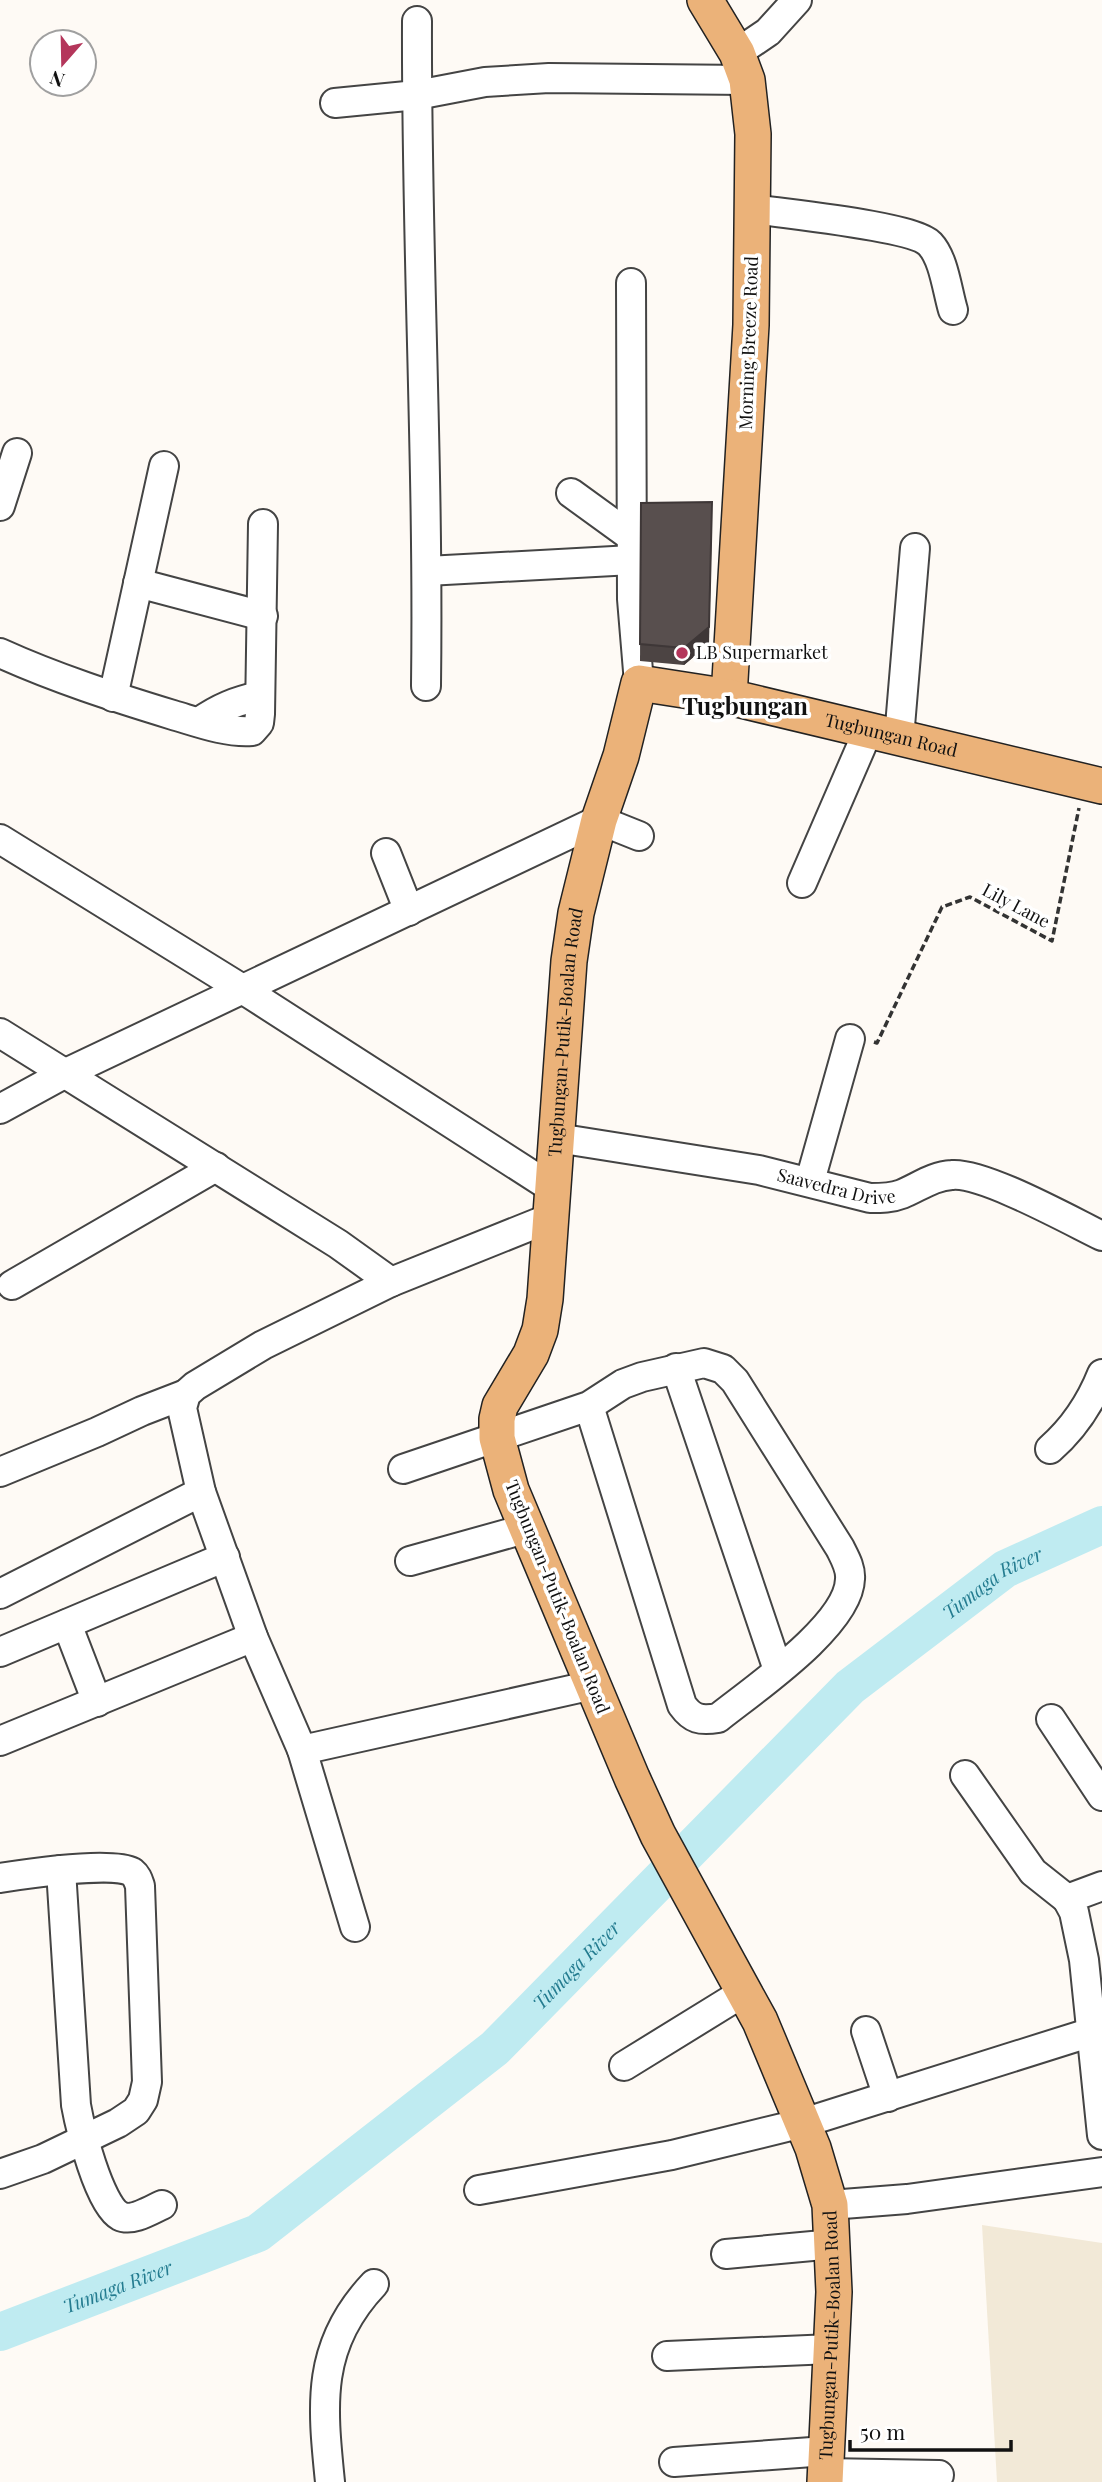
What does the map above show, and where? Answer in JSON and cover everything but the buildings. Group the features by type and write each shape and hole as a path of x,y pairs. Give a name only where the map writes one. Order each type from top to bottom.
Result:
{"main road":[{"name":"Morning Breeze Road","path":"705,0 742,66 753,134 751,325 729,697"},
{"name":"Tugbungan Road","path":"639,684 729,697 1093,784"},
{"name":"Tugbungan-Putik-Boalan Road","path":"639,684 621,756 599,820 576,913 569,961 540,1330 531,1354 500,1406 497,1438 511,1490 658,1835 760,2021 813,2148 830,2205 834,2244 825,2469"}],"street":[{"path":"335,103 417,95 485,82 742,66 797,0"},
{"path":"417,21 427,571 425,686"},
{"path":"754,209 886,229 928,242 936,253 953,310"},
{"path":"631,283 632,549 639,684"},
{"path":"0,506 17,453"},
{"path":"113,697 164,466"},
{"path":"572,494 632,549"},
{"path":"0,653 113,697 198,722 220,707 260,696 263,524"},
{"path":"802,883 883,735 915,548"},
{"path":"427,571 632,549"},
{"path":"138,583 263,616"},
{"path":"0,1109 64,1074 599,820 639,836"},
{"path":"0,839 244,989 551,1203 263,1345 186,1394 0,1472"},
{"path":"386,853 409,911"},
{"path":"0,1033 338,1244 391,1282"},
{"path":"810,1181 850,1040"},
{"name":"Saavedra Drive","path":"557,1138 760,1170 870,1198 901,1194 941,1176 956,1174 976,1178 1102,1236"},
{"path":"12,1285 216,1167"},
{"path":"403,1469 589,1406 623,1384 676,1368 704,1363 723,1369 735,1381 840,1548 849,1565 850,1579 844,1604 829,1625 718,1718 703,1721 690,1717 682,1705 589,1406"},
{"path":"676,1368 778,1670"},
{"path":"1050,1449 1070,1431 1089,1403 1102,1374"},
{"path":"186,1394 182,1408 201,1492 253,1637 302,1751 355,1927"},
{"path":"0,1594 201,1492"},
{"path":"410,1561 528,1528"},
{"path":"0,1652 225,1557"},
{"path":"67,1624 97,1702"},
{"path":"0,1741 253,1637"},
{"path":"302,1751 593,1685"},
{"path":"1051,1719 1102,1796"},
{"path":"965,1775 1033,1872 1067,1899 1074,1912 1092,2032 1102,2135"},
{"path":"0,1878 61,1870 119,1869 130,1871 137,1877 140,1886 147,2082 143,2100 136,2111 118,2123 43,2159 0,2174"},
{"path":"61,1870 75,2094 83,2139 107,2200 120,2216 139,2215 162,2205"},
{"path":"1067,1899 1102,1886"},
{"path":"624,2066 744,1992"},
{"path":"866,2031 888,2097"},
{"path":"479,2190 672,2155 803,2123 1092,2032"},
{"path":"830,2205 919,2198 1102,2172"},
{"path":"726,2254 834,2244"},
{"path":"330,2482 324,2404 328,2367 340,2328 356,2303 373,2284"},
{"path":"667,2356 831,2349"},
{"path":"674,2462 939,2475"}],"path":[{"name":"Lily Lane","path":"850,1040 877,1043 943,907 970,897 1052,941 1093,784"}],"shaded area":[{"path":"982,2225 1102,2243 1102,2482 997,2482"}],"waterway":[{"name":"Tumaga River","path":"0,2332 258,2233 495,2048 850,1687 1005,1569 1102,1525"}],"place":[{"name":"LB Supermarket","path":"682,653"}],"district":[{"name":"Tugbungan","path":"745,707"}]}
